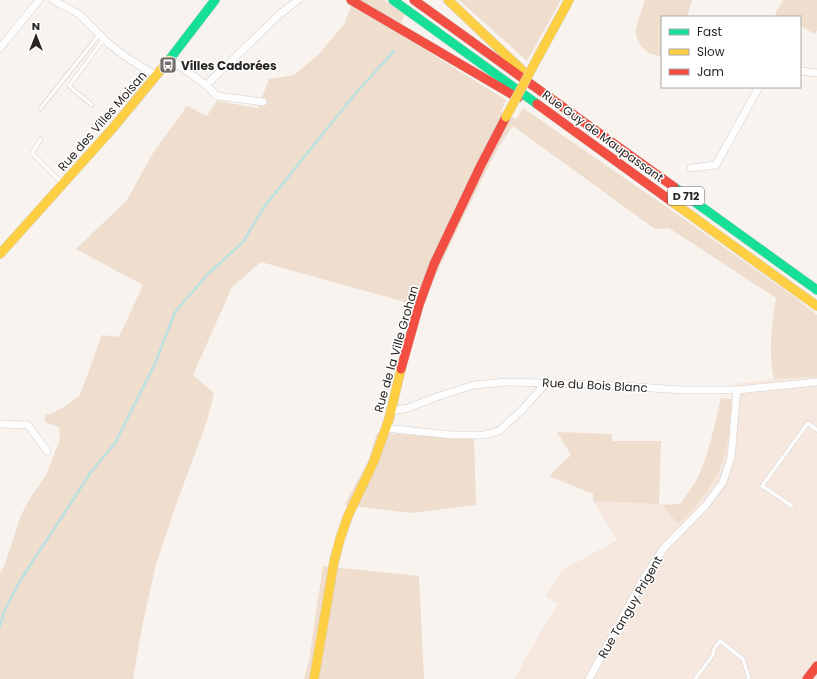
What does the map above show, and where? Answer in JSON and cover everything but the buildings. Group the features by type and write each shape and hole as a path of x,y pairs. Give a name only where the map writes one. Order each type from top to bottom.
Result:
{"main road":[{"name":"Rue des Villes Moisan","path":"0,254 157,76 215,0"},
{"path":"351,0 576,132"},
{"name":"Rue Guy de Maupassant","path":"393,0 817,306"},
{"name":"Rue Guy de Maupassant","path":"414,0 817,290"},
{"path":"448,0 555,101"},
{"name":"Rue de la Ville Grohan","path":"314,679 334,562 340,539 348,516 374,461 391,411 405,352 419,305 434,264 481,164 569,0"},
{"path":"807,679 817,667"}],"street":[{"path":"0,48 39,0"},
{"path":"53,0 79,14 102,37 129,58 157,76"},
{"path":"206,85 280,14 298,0"},
{"path":"170,59 206,85 217,96 263,102"},
{"path":"801,71 817,73"},
{"path":"691,168 716,165 758,88"},
{"name":"Rue du Bois Blanc","path":"391,411 408,408 474,385 508,382 682,390 737,390 803,382 817,382"},
{"name":"Rue du Bois Blanc","path":"803,382 817,387"},
{"path":"385,428 452,435 483,435 499,431 522,410 546,383"},
{"name":"Rue Tanguy Prigent","path":"589,679 646,576 664,548 706,505 723,482 731,458 737,390"},
{"path":"0,424 28,425 47,451"}],"lane":[{"path":"92,105 69,86 102,37"},
{"path":"40,109 102,37"},
{"path":"41,139 32,153 62,184"},
{"path":"792,506 762,486 808,423 817,430"},
{"path":"695,679 713,655 714,649 720,641 743,659 749,678 748,679"}],"shaded area":[{"path":"354,0 384,0 404,14 398,33 506,100 501,112 516,119 523,108 681,217 796,298 817,315 817,377 774,379 771,349 776,298 669,228 655,229 513,126 501,143 486,170 446,252 423,307 261,262 232,287 193,375 214,393 207,421 156,564 142,627 133,679 0,679 0,573 5,564 21,515 46,475 60,439 59,427 45,422 45,414 50,414 66,406 80,395 102,335 119,337 143,285 76,249 127,200 153,153 187,106 207,116 217,101 258,108 269,79 294,75 319,54 344,24"},
{"path":"459,0 561,0 527,61"},
{"path":"645,0 692,0 687,16 661,16 661,56 657,56 645,50 637,38 637,26"},
{"path":"783,0 817,0 817,30 815,34 801,27 801,16 779,16 775,14"},
{"path":"817,377 817,679 514,679 557,604 545,596 562,570 617,540 593,501 659,504 662,505 678,524 720,469 726,450 734,384 774,379"},
{"path":"721,398 732,399 728,438 723,462 713,482 701,500 678,524 662,505 680,504 698,477 704,464"},
{"path":"557,432 612,434 612,441 661,441 659,504 593,501 593,494 549,476 571,455"},
{"path":"377,433 474,438 476,505 411,513 344,505 368,462"},
{"path":"323,566 419,576 424,679 304,679 309,660"}],"waterway":[{"path":"0,626 4,612 20,581 91,472 115,443 155,364 175,312 208,274 243,242 264,207 355,94 394,51"}],"traffic: fast":[{"path":"169,60 215,0"},
{"path":"393,0 537,104"},
{"path":"674,187 817,290"}],"traffic: slow":[{"path":"448,0 525,73"},
{"path":"538,57 569,0"},
{"path":"506,117 538,57"},
{"path":"0,254 112,129 169,60"},
{"path":"671,201 817,306"},
{"path":"314,679 334,562 340,539 348,516 374,461 389,419 401,369"}],"traffic: jam":[{"path":"351,0 518,98"},
{"path":"414,0 674,187"},
{"path":"537,104 671,201"},
{"path":"401,369 419,305 434,264 481,165 506,117"},
{"path":"807,679 817,666"}],"place":[{"name":"Villes Cadorées","path":"168,65"}]}
